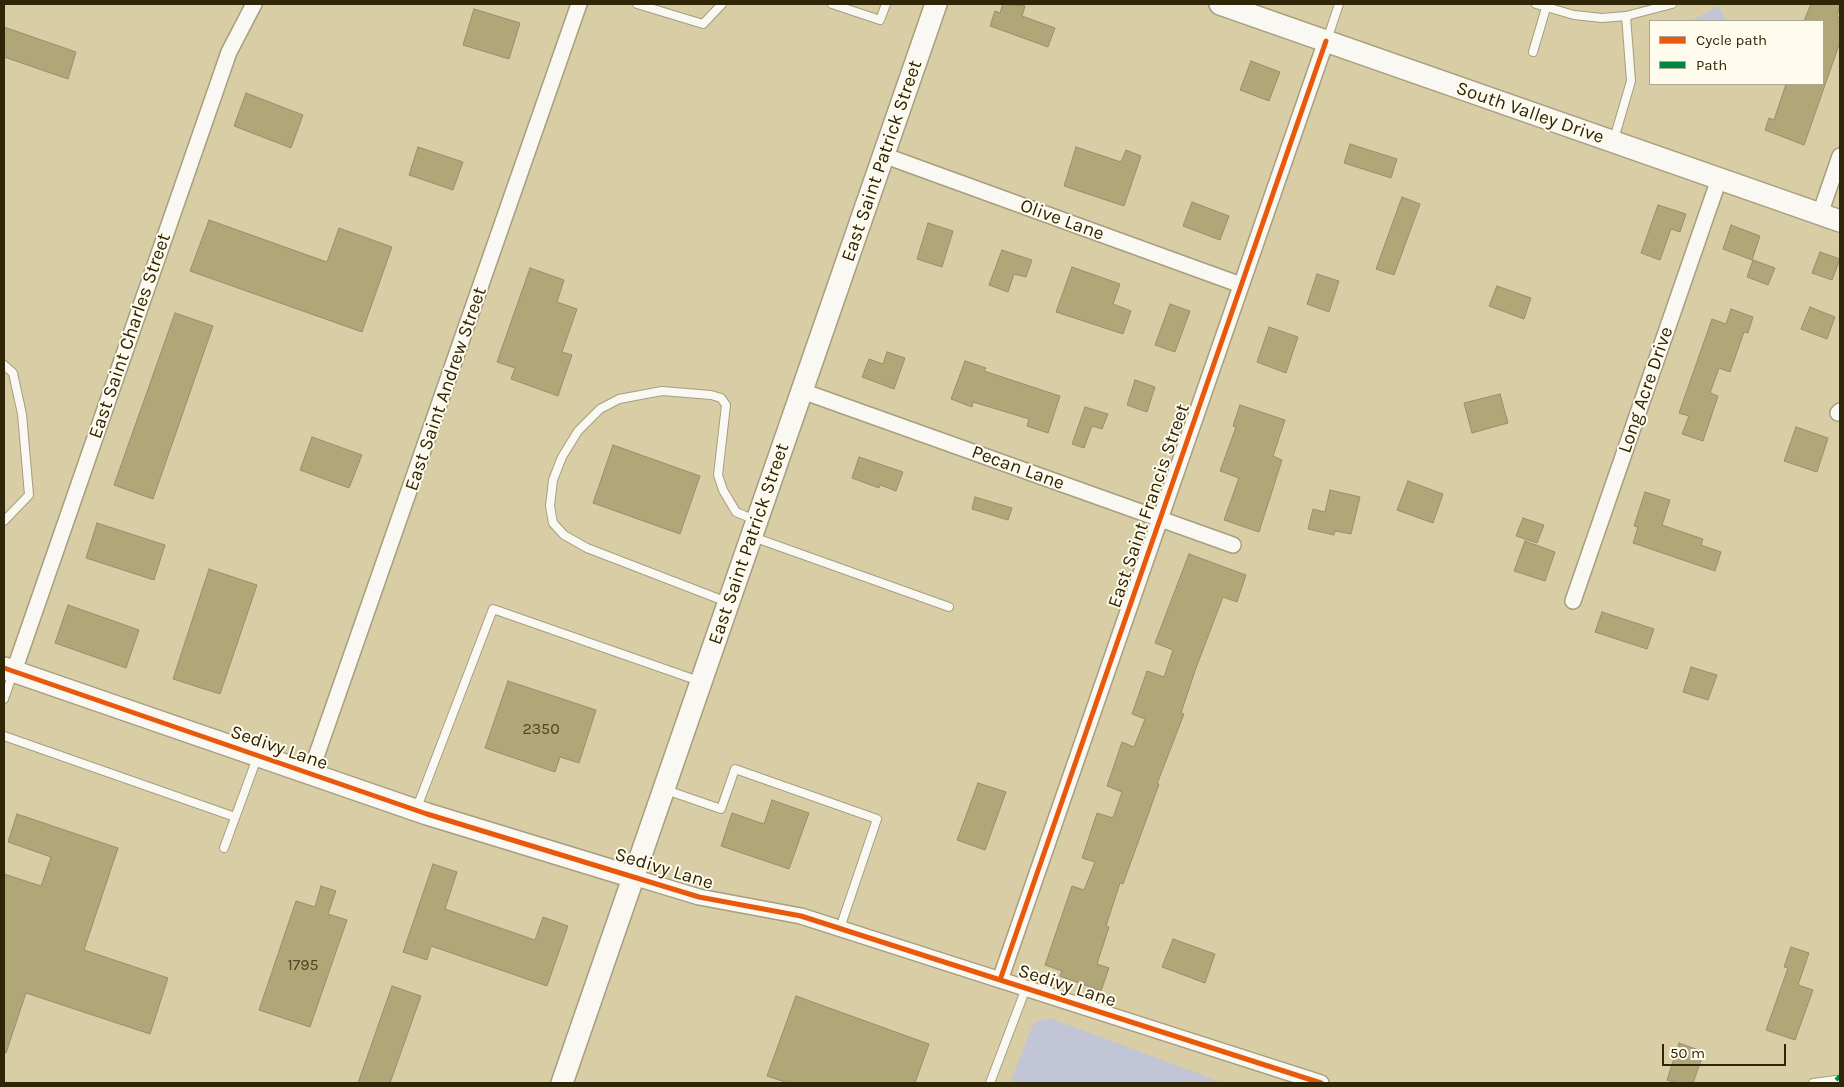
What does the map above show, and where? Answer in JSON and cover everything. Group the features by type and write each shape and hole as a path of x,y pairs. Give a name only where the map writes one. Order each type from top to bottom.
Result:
{"street":[{"name":"East Saint Charles Street","path":"9,669 229,52 254,4"},
{"name":"East Saint Andrew Street","path":"310,774 579,4"},
{"name":"East Saint Patrick Street","path":"562,1083 936,4"},
{"name":"South Valley Drive","path":"1220,4 1840,222"},
{"name":"East Saint Francis Street","path":"1000,980 1326,42"},
{"name":"Olive Lane","path":"884,155 1241,285"},
{"path":"1820,214 1840,156"},
{"name":"Long Acre Drive","path":"1573,601 1719,179"},
{"name":"Pecan Lane","path":"802,392 1233,545"},
{"name":"Sedivy Lane","path":"9,669 416,811 699,897 802,916 1321,1083"}],"lane":[{"path":"637,4 703,24 722,4"},
{"path":"832,4 880,20 886,4"},
{"path":"1326,42 1339,4"},
{"path":"1536,4 1574,15 1602,18 1626,16 1672,4"},
{"path":"1533,52 1546,8"},
{"path":"1613,141 1631,81 1626,16"},
{"path":"4,365 13,373 22,414 29,495 4,521"},
{"path":"729,603 587,548 564,535 553,523 550,506 553,480 562,457 578,431 600,409 619,399 662,392 711,395 721,398 726,405 718,475 723,490 736,512 754,529 949,607"},
{"path":"416,811 493,609 701,682"},
{"path":"4,699 9,669"},
{"path":"4,736 235,817"},
{"path":"224,848 258,756"},
{"path":"664,790 721,809 735,769 877,819 840,928"},
{"path":"990,1083 1026,988"},
{"path":"1814,1083 1836,1080 1836,1083"}],"shaded area":[{"path":"1719,6 1726,20 1692,20"},
{"path":"1050,1018 1224,1083 1010,1083 1034,1022"}],"building":[{"path":"1003,4 1025,6 1022,16 1055,28 1048,47 990,26 995,11 1000,13"},
{"path":"1811,4 1840,4 1837,17 1840,18 1840,42 1804,145 1765,130 1769,118 1774,120 1786,85 1824,85 1824,20 1804,20"},
{"path":"474,9 520,23 509,59 463,45"},
{"path":"4,27 76,52 68,79 4,57"},
{"path":"1251,61 1280,72 1269,101 1240,90"},
{"path":"246,93 303,115 291,148 234,126"},
{"path":"1350,144 1397,159 1391,178 1344,163"},
{"path":"418,147 463,162 453,190 409,175"},
{"path":"1076,147 1121,162 1126,150 1141,156 1124,206 1064,186"},
{"path":"1402,197 1420,204 1394,275 1376,269"},
{"path":"1192,202 1229,216 1220,240 1183,226"},
{"path":"1658,205 1686,214 1680,232 1671,229 1660,260 1641,253"},
{"path":"209,220 327,262 339,228 392,247 362,332 190,271"},
{"path":"928,223 953,231 942,267 917,259"},
{"path":"1731,225 1760,236 1752,260 1723,249"},
{"path":"1002,250 1032,260 1026,277 1014,274 1008,292 989,285"},
{"path":"1820,252 1840,259 1832,280 1812,273"},
{"path":"1753,260 1775,268 1768,285 1747,277"},
{"path":"1072,267 1120,284 1113,304 1131,311 1123,334 1056,312"},
{"path":"530,268 564,280 557,302 577,309 562,352 572,355 558,396 511,379 515,368 497,362"},
{"path":"1317,274 1339,281 1329,312 1307,304"},
{"path":"1497,286 1531,298 1524,319 1489,306"},
{"path":"1170,304 1190,311 1175,352 1155,345"},
{"path":"1810,307 1835,317 1827,339 1801,329"},
{"path":"1731,309 1753,317 1748,333 1744,332 1730,372 1719,368 1710,393 1718,396 1703,441 1682,434 1689,416 1679,413 1712,319 1726,324"},
{"path":"175,313 213,326 153,499 114,485"},
{"path":"1269,327 1298,337 1286,373 1257,362"},
{"path":"887,352 905,358 894,389 862,377 869,359 883,364"},
{"path":"965,361 986,368 984,371 1060,396 1048,433 1027,426 1029,419 973,402 972,407 951,399"},
{"path":"1135,380 1155,387 1147,412 1127,405"},
{"path":"1500,394 1508,423 1472,433 1464,403"},
{"path":"1240,405 1285,420 1273,456 1282,460 1259,532 1224,520 1239,478 1220,471 1236,427 1233,426"},
{"path":"1085,407 1108,414 1102,429 1092,426 1084,448 1072,444"},
{"path":"1796,427 1828,438 1817,472 1784,461"},
{"path":"312,437 362,455 349,488 300,470"},
{"path":"613,445 700,476 680,534 593,503"},
{"path":"859,457 903,472 896,491 880,485 879,488 852,478"},
{"path":"1408,481 1443,494 1433,523 1397,510"},
{"path":"1330,490 1360,497 1351,534 1335,531 1334,535 1308,529 1313,509 1325,512"},
{"path":"1645,492 1670,500 1662,525 1703,539 1701,545 1721,552 1715,571 1633,543 1638,527 1634,526"},
{"path":"975,497 1012,508 1008,520 972,509"},
{"path":"1523,518 1544,525 1537,543 1516,536"},
{"path":"97,523 165,545 154,580 86,558"},
{"path":"1525,541 1555,552 1545,581 1514,571"},
{"path":"1189,554 1246,575 1237,602 1223,597 1196,668 1181,713 1184,714 1157,784 1159,784 1149,812 1123,884 1120,883 1106,926 1109,927 1097,964 1109,968 1101,991 1060,976 1062,971 1045,965 1072,886 1084,890 1095,862 1082,858 1097,813 1113,818 1122,792 1107,786 1122,742 1134,747 1145,719 1132,714 1147,671 1164,677 1173,650 1155,643"},
{"path":"209,569 257,585 220,694 173,679"},
{"path":"68,605 139,630 126,668 55,643"},
{"path":"1602,612 1654,629 1647,649 1595,632"},
{"path":"1691,667 1717,675 1708,700 1683,692"},
{"path":"508,681 596,710 579,763 560,757 555,772 485,748"},
{"path":"978,783 1006,792 985,850 957,840"},
{"path":"772,800 809,813 789,869 721,846 732,813 764,824"},
{"path":"17,814 118,848 84,950 168,978 150,1034 26,993 6,1053 4,1053 4,874 41,886 51,857 8,842"},
{"path":"433,864 457,872 445,909 535,940 543,917 568,926 547,986 431,946 427,960 403,952"},
{"path":"321,886 336,891 328,914 347,920 310,1027 259,1010 296,901 315,907"},
{"path":"1173,939 1215,954 1205,983 1162,967"},
{"path":"1791,947 1809,953 1798,985 1813,990 1795,1040 1766,1030 1788,968 1784,967"},
{"path":"392,986 421,996 390,1083 358,1083"},
{"path":"796,996 929,1044 915,1083 788,1083 767,1076"},
{"path":"1679,1043 1704,1052 1693,1083 1677,1083 1667,1080"}],"marked path":[{"path":"1836,1080 1840,1076"}],"cycle path":[{"path":"1000,980 1326,41"},
{"path":"4,668 427,814 699,897 801,916 1321,1083"}]}
